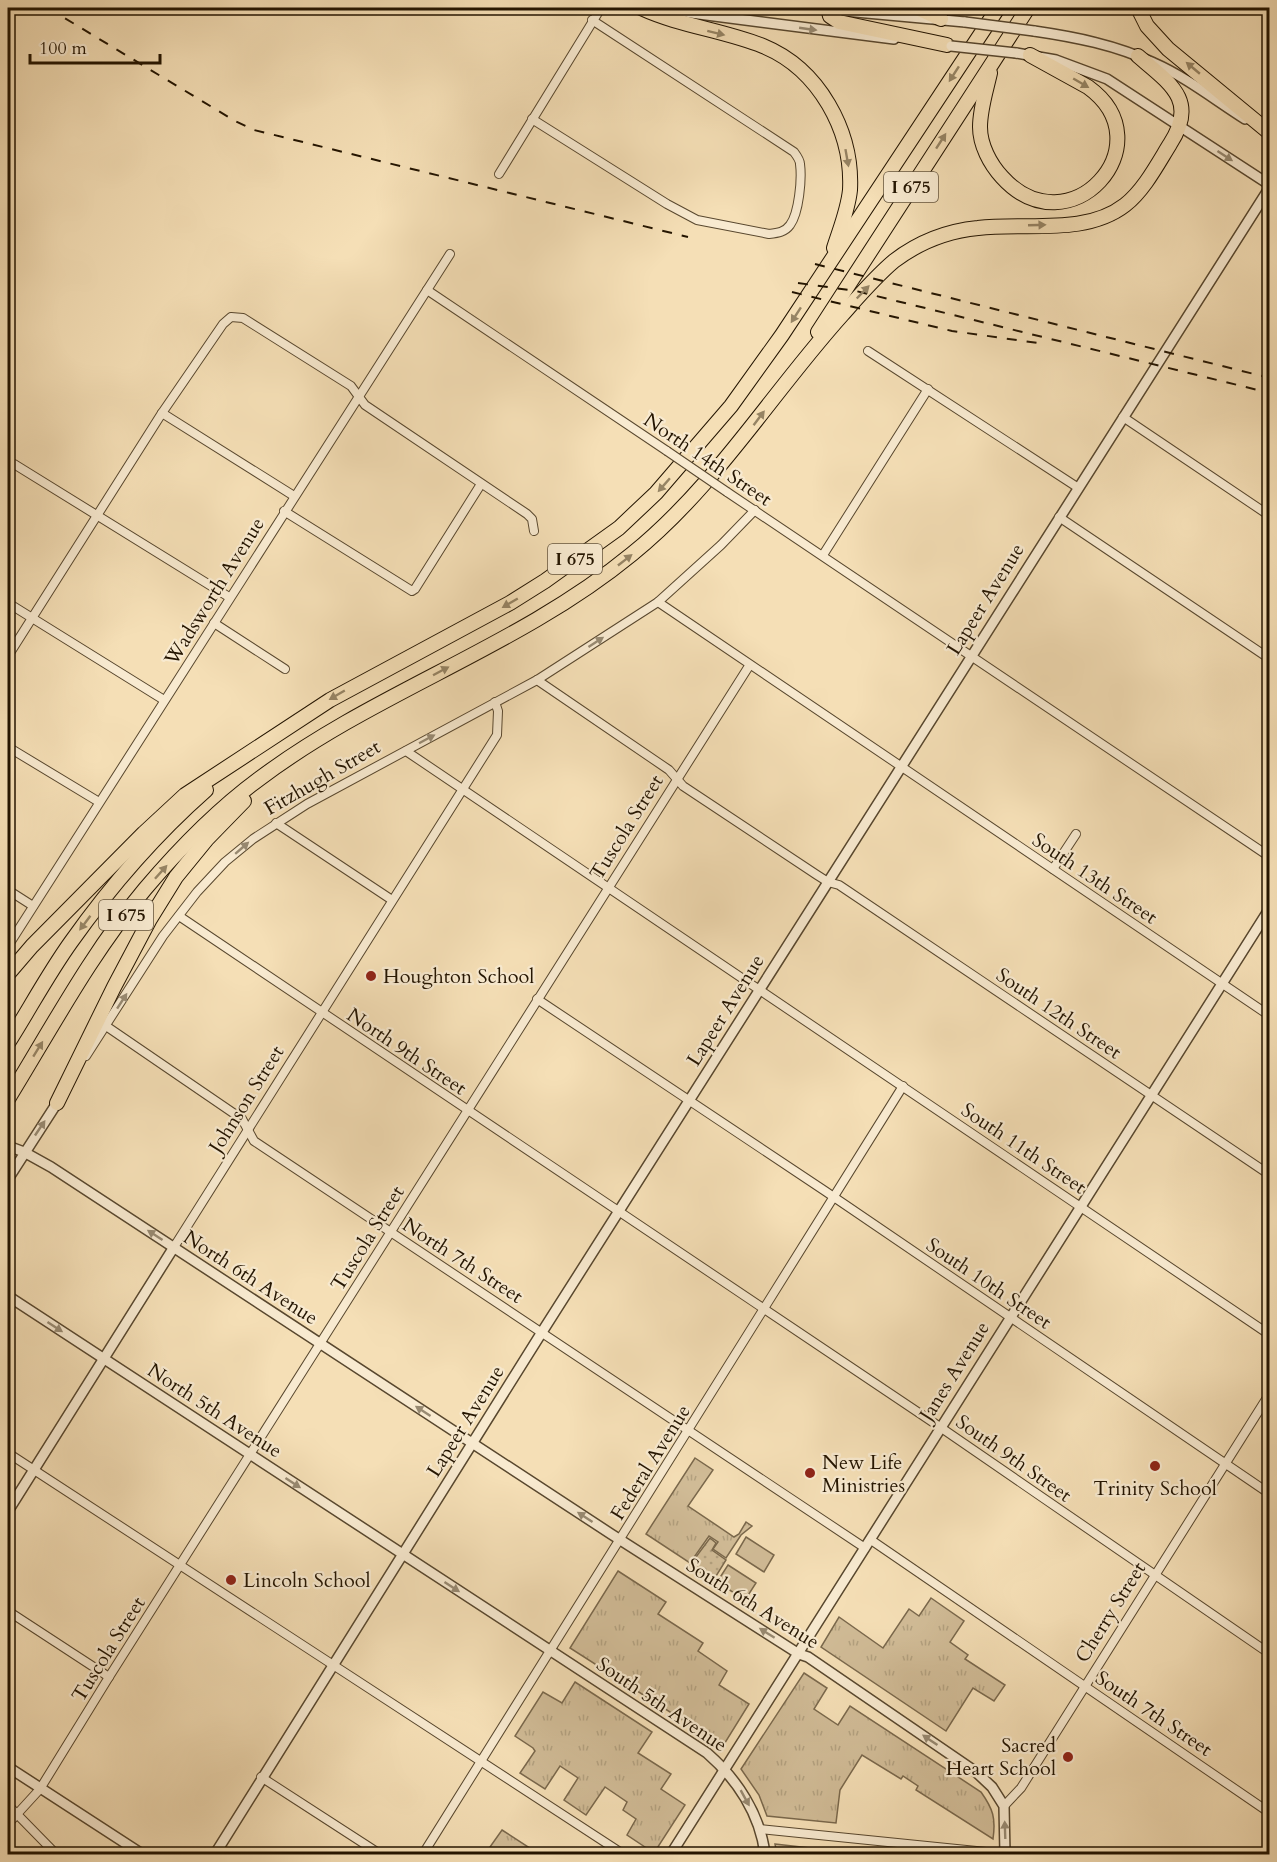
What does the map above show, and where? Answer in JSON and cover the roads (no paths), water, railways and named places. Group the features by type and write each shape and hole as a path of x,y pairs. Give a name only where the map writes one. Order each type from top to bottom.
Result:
{"highway":[{"path":"641,8 678,22 764,47 788,61 820,90 832,109 841,131 847,152 850,191 828,266"},
{"path":"917,8 941,19"},
{"name":"I 675","path":"8,1043 70,943 108,892 187,808 241,759 330,699 510,603 545,581 619,528 656,493 731,406 782,335 998,8"},
{"name":"I 675","path":"8,1099 97,955 144,891 187,842 214,817 260,778 353,718 493,644 592,585 670,521 748,433 796,367 1028,8"},
{"path":"1138,8 1147,26 1168,49 1269,133"},
{"path":"828,9 830,16 839,22 949,46"},
{"path":"992,64 981,113 980,129 982,141 995,170 1015,189 1039,201 1062,202 1077,198 1095,188 1108,173 1115,159 1117,137 1112,113 1096,93 1088,87 1023,54"},
{"path":"796,367 892,262 914,248 939,236 982,227 1083,222 1108,214 1126,204 1134,196 1181,127 1182,110 1177,93 1166,79 1138,56"},
{"path":"8,974 162,816 185,795 241,759"},
{"path":"57,1103 114,987 150,919 176,877 207,839 281,764"}],"street":[{"path":"499,174 601,8"},
{"path":"668,8 817,31 1023,54 1056,60 1107,79 1269,186"},
{"path":"812,8 941,19 1073,37 1138,56 1180,76 1269,133"},
{"path":"532,119 667,204 697,220 770,234 785,230 794,217 799,193 800,164 794,152 592,20"},
{"name":"Lapeer Avenue","path":"215,1854 261,1777 542,1332 1269,186"},
{"name":"Wadsworth Avenue","path":"8,946 450,254"},
{"name":"North 14th Street","path":"427,290 1269,857"},
{"path":"8,656 162,413 223,324 231,317 243,318 351,386 365,405 527,514 532,519 534,531"},
{"path":"868,351 1077,487"},
{"path":"823,555 928,389"},
{"path":"162,413 294,496"},
{"path":"1123,417 1269,516"},
{"path":"14,464 229,597"},
{"path":"284,511 411,591 415,590 481,484"},
{"name":"Fitzhugh Street","path":"8,1179 163,936 197,892 225,862 253,839 307,804 537,680 658,602 721,545 755,510"},
{"path":"1059,517 1269,659"},
{"name":"South 13th Street","path":"658,602 749,666 1269,1016"},
{"path":"8,603 164,700"},
{"path":"214,623 285,669"},
{"name":"Tuscola Street","path":"8,1824 40,1789 466,1110 749,666"},
{"name":"South 12th Street","path":"537,680 669,770 683,786 828,882 839,885 1269,1175"},
{"name":"Johnson Street","path":"8,1510 497,735 498,711 495,702"},
{"path":"8,747 99,802"},
{"name":"South 11th Street","path":"406,751 1269,1335"},
{"path":"276,823 392,900"},
{"path":"1053,869 1076,834"},
{"path":"8,890 33,906"},
{"name":"Janes Avenue","path":"671,1854 1269,908"},
{"name":"North 9th Street","path":"179,916 619,1212"},
{"name":"South 10th Street","path":"537,999 1010,1316 1269,1494"},
{"name":"North 7th Street","path":"106,1026 242,1119 254,1141 542,1332"},
{"name":"Federal Avenue","path":"423,1854 903,1086"},
{"name":"North 6th Avenue","path":"8,1146 51,1167 472,1443"},
{"name":"South 9th Street","path":"619,1212 940,1427 1269,1654"},
{"name":"North 5th Avenue","path":"8,1296 402,1555"},
{"name":"South 7th Street","path":"542,1332 688,1431 868,1544 1085,1686 1269,1813"},
{"name":"Cherry Street","path":"1004,1806 1021,1788 1269,1393"},
{"name":"South 6th Avenue","path":"472,1443 799,1654 808,1657 976,1772 992,1787 1004,1806"},
{"path":"8,1453 623,1854"},
{"name":"South 5th Avenue","path":"402,1555 707,1753 725,1770 739,1788 760,1829 765,1854"},
{"path":"8,1611 109,1677"},
{"path":"8,1767 142,1854"},
{"path":"261,1777 380,1854"},
{"path":"8,1805 56,1854"},
{"path":"760,1829 1005,1854 1004,1806"}],"railway":[{"path":"48,8 235,121 254,130 688,237"},
{"path":"815,264 1270,378"},
{"path":"798,283 856,291 1270,393"},
{"path":"792,292 952,331 1038,343"}],"place":[{"name":"Houghton School","path":"371,976"},
{"name":"Trinity School","path":"1155,1466"},
{"name":"New Life Ministries","path":"810,1473"},
{"name":"Lincoln School","path":"231,1580"},
{"name":"Sacred Heart School","path":"1068,1757"}]}
